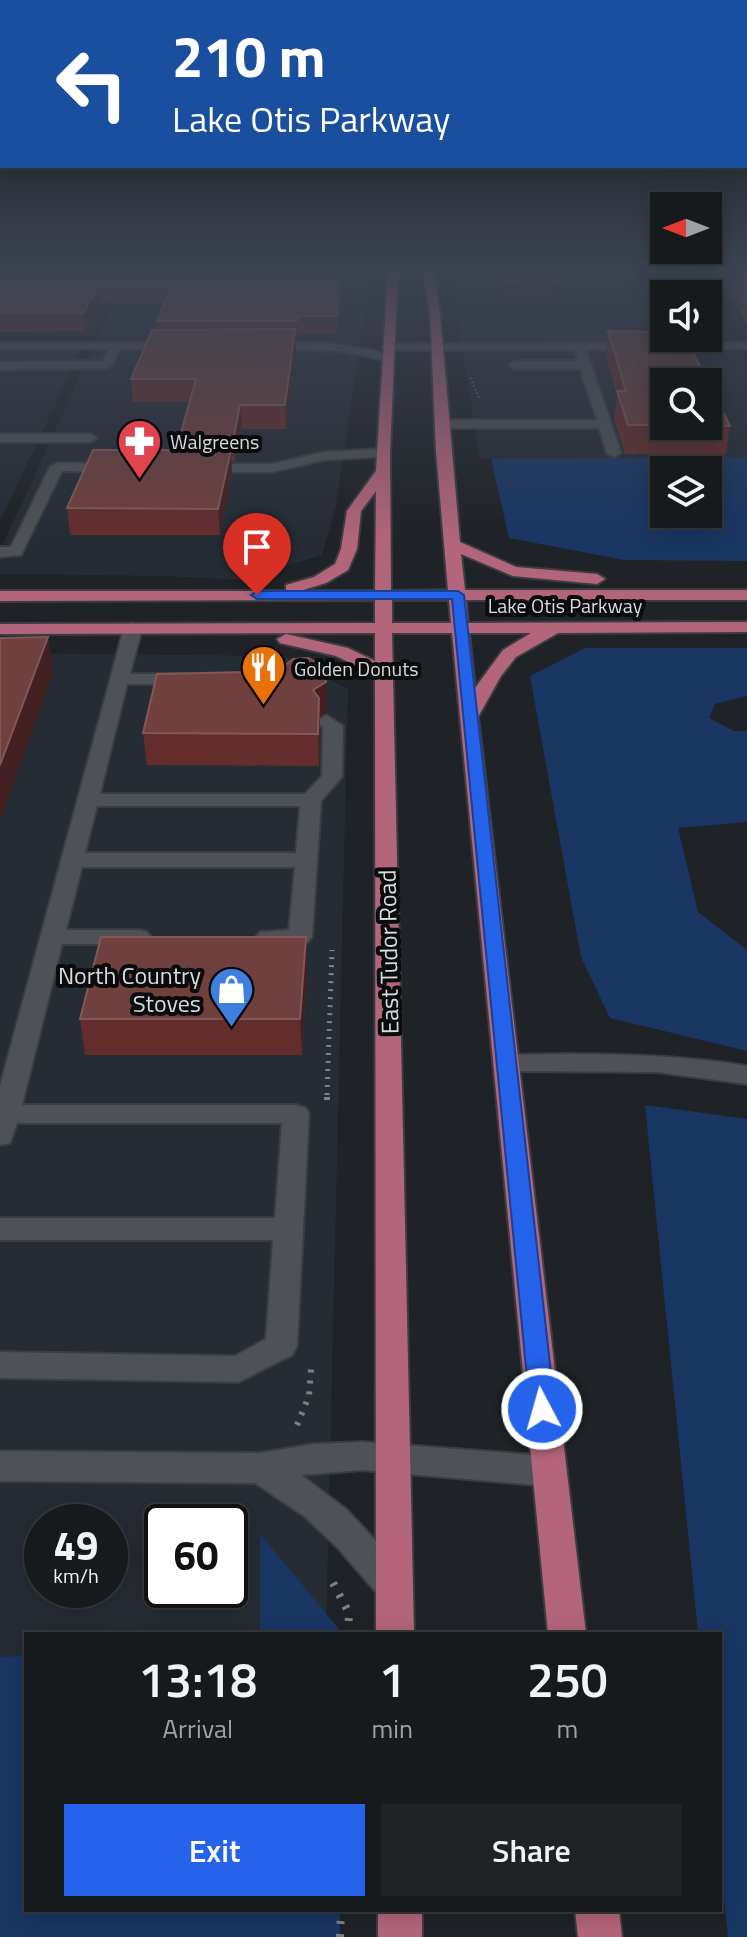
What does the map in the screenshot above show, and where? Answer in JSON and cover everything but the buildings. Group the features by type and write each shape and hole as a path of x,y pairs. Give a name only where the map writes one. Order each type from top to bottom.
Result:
{"main road":[{"name":"East Tudor Road","path":"388,361 383,471 395,1632"},
{"path":"436,361 469,717 567,1632"},
{"path":"257,595 320,580 342,567 349,549 354,511 383,471"},
{"path":"453,545 491,564 532,575 747,592"},
{"name":"Lake Otis Parkway","path":"0,596 747,592"},
{"path":"469,717 502,660 513,648 537,635 576,626"},
{"name":"Lake Otis Parkway","path":"0,629 747,627"},
{"path":"203,628 322,646 351,655 385,673"},
{"path":"400,1912 400,1937"},
{"path":"597,1912 600,1937"}],"street":[{"path":"15,366 18,361"},
{"path":"0,366 107,364 108,361"},
{"path":"584,361 614,453"},
{"path":"515,365 585,365"},
{"path":"441,424 605,424"},
{"path":"0,438 90,438"},
{"path":"180,468 272,468 324,450 383,453"},
{"path":"8,552 57,467 134,468"},
{"path":"0,1365 239,1369 281,1346 296,1114 3,1125 133,628"},
{"path":"119,679 197,679"},
{"path":"253,937 300,937 311,800 332,777 333,726 326,721"},
{"path":"87,800 311,800"},
{"path":"71,860 306,860"},
{"path":"51,937 160,937"},
{"path":"506,1063 637,1062 695,1065 747,1075"},
{"path":"0,1229 289,1229"},
{"path":"0,1466 260,1468 314,1458 394,1458 549,1471"},
{"path":"260,1468 314,1503 395,1587"}],"path":[{"path":"467,373 475,383 485,424"},
{"path":"329,1576 349,1613 348,1632"},
{"path":"340,1937 341,1912"}],"shaded area":[{"path":"0,361 76,361 0,521"},
{"path":"87,361 357,361 336,505 322,555 241,580 0,574 0,551"},
{"path":"464,361 747,362 747,457 480,459"},
{"path":"722,457 747,457 747,561 624,560 509,538 491,459 650,458 650,528 722,528"},
{"path":"585,648 747,648 747,696 715,704 709,718 734,731 747,731 747,822 678,828 698,912 747,950 747,1051 610,1018 581,957 530,676"},
{"path":"0,653 285,656 348,689 326,1632 24,1632 24,1666 0,1665"},
{"path":"645,1105 747,1119 747,1937 728,1937 722,1878 722,1632 698,1632"},
{"path":"260,1534 339,1632 260,1632"},
{"path":"24,1656 24,1912 340,1912 340,1937 0,1937 0,1657"}],"place":[{"name":"Walgreens","path":"139,480"},
{"name":"Golden Donuts","path":"263,707"},
{"name":"North Country Stoves","path":"232,1028"}],"route":[{"path":"257,595 458,595 542,1409"}]}
